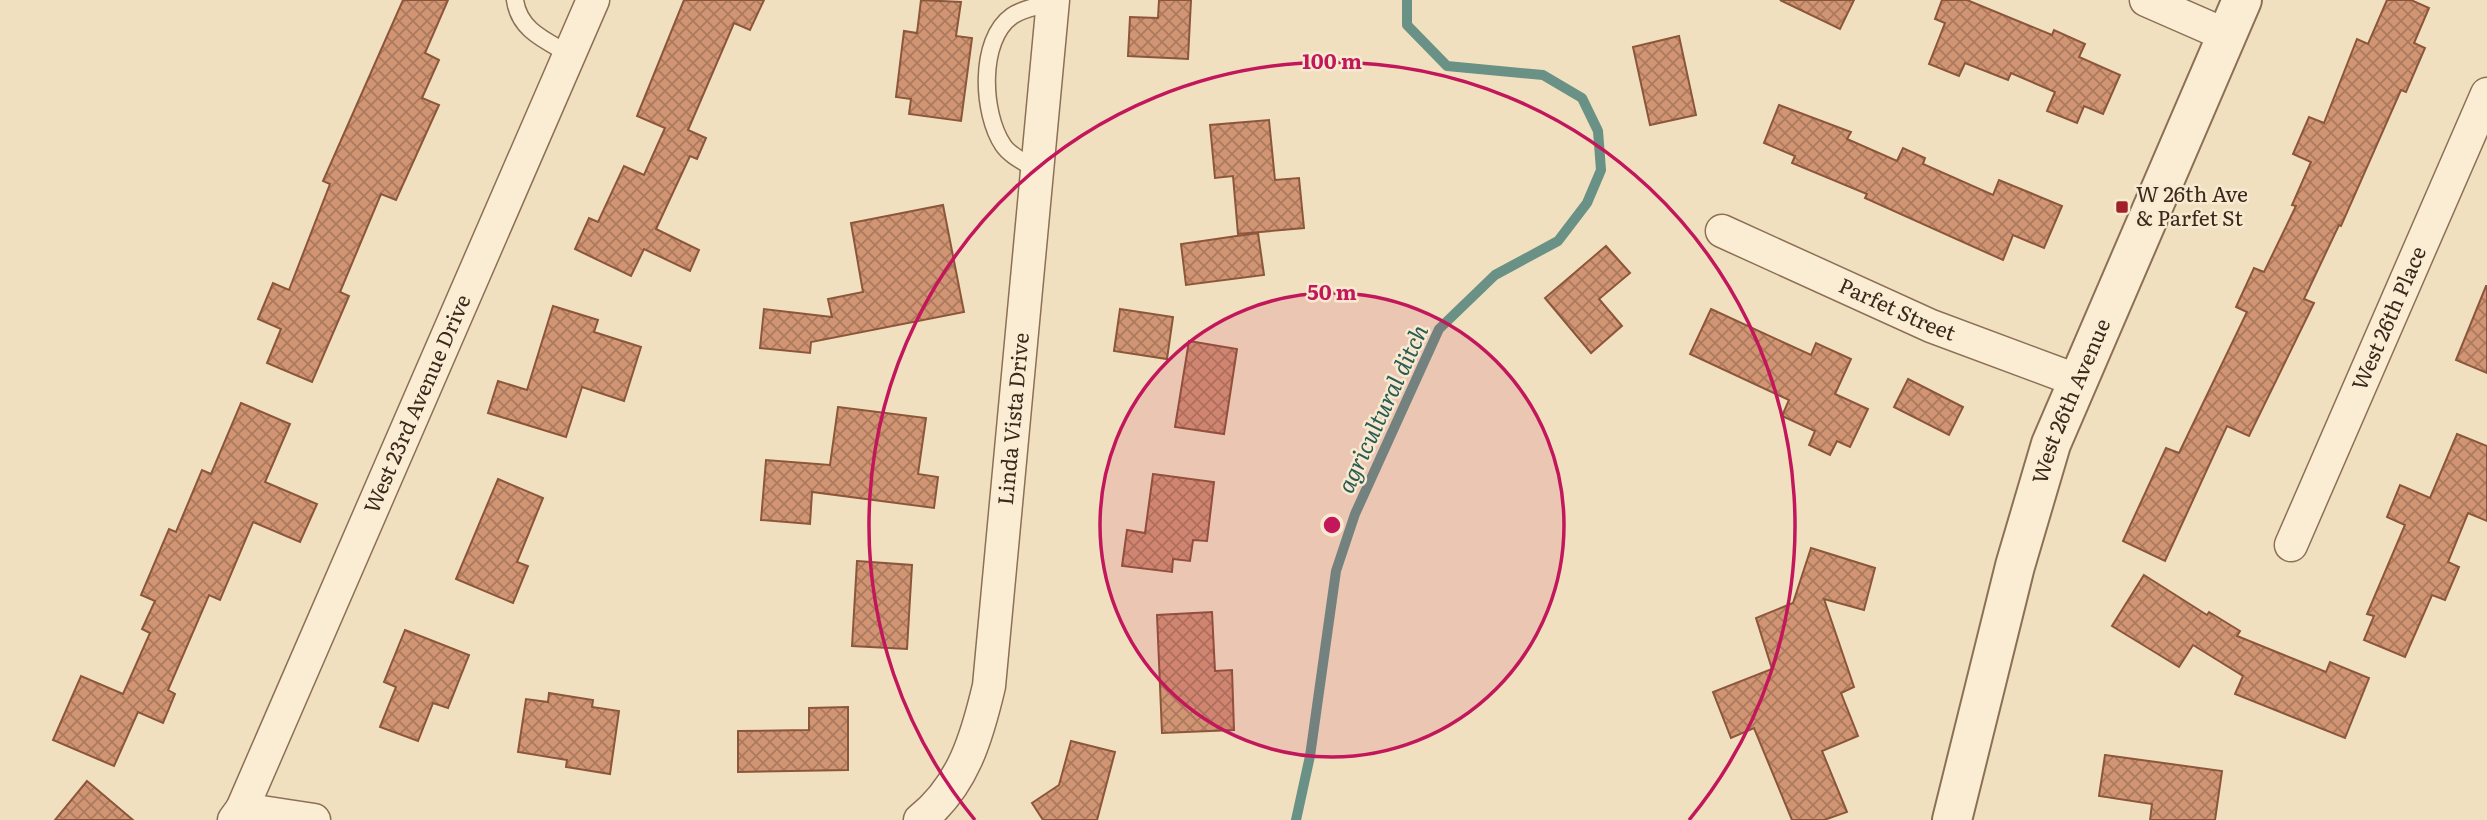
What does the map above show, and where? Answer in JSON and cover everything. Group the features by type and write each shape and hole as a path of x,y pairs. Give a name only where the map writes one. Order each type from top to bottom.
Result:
{"street":[{"name":"West 23rd Avenue Drive","path":"238,814 593,0"},
{"path":"2146,0 2226,35"},
{"name":"West 26th Avenue","path":"1952,820 2032,502 2076,380 2242,0"},
{"name":"Linda Vista Drive","path":"920,820 935,808 965,765 977,735 989,686 1053,1"},
{"name":"West 26th Place","path":"2291,545 2487,94"},
{"name":"Parfet Street","path":"1722,231 1931,326 2076,380"},
{"path":"238,814 314,820"}],"lane":[{"path":"516,0 517,16 531,32 569,54"},
{"path":"1038,171 1004,147 989,113 985,77 993,43 1012,16 1053,1"}],"building":[{"path":"403,0 448,0 425,53 439,60 422,98 439,105 396,200 381,194 340,292 349,296 312,382 267,363 281,329 258,319 273,283 289,290 330,184 323,181"},
{"path":"684,0 764,0 750,30 734,23 688,130 706,138 697,159 690,156 656,229 699,250 690,271 644,249 631,276 575,249 589,218 598,222 624,166 644,175 665,128 637,116"},
{"path":"921,0 961,2 956,36 972,38 961,121 909,114 911,99 896,97 904,31 917,33"},
{"path":"1159,0 1191,0 1188,59 1128,56 1130,17 1158,18"},
{"path":"1780,0 1854,0 1840,29"},
{"path":"1942,0 1967,0 2052,35 2054,30 2085,44 2079,57 2120,75 2103,114 2084,106 2077,123 2047,111 2055,92 2011,73 2008,80 1965,63 1959,76 1929,64 1945,23 1935,19"},
{"path":"2387,0 2411,0 2429,8 2414,43 2425,48 2406,92 2401,90 2341,226 2339,225 2304,299 2314,303 2249,436 2227,426 2165,561 2123,541 2166,448 2179,453 2247,312 2236,307 2254,268 2264,272 2296,206 2292,205 2311,162 2293,154 2309,117 2324,123 2357,39 2368,44"},
{"path":"1679,36 1696,115 1650,125 1633,47"},
{"path":"1779,105 1851,132 1847,139 1897,161 1903,148 1925,158 1923,164 1993,195 1999,180 2062,206 2044,248 2013,235 2003,260 1865,198 1867,194 1792,163 1795,156 1764,143"},
{"path":"1269,120 1275,180 1299,178 1304,228 1238,234 1233,176 1215,178 1210,125"},
{"path":"943,205 964,312 811,342 810,353 760,348 764,309 832,317 828,299 863,292 851,223"},
{"path":"1258,233 1264,275 1186,285 1181,244"},
{"path":"1606,246 1630,273 1599,299 1622,326 1591,353 1545,298"},
{"path":"2487,286 2487,373 2456,360"},
{"path":"553,306 598,320 594,332 641,347 624,401 582,387 566,437 488,413 498,381 527,390"},
{"path":"1120,309 1173,317 1167,359 1114,351"},
{"path":"1711,309 1811,355 1816,343 1851,359 1835,394 1868,409 1850,447 1837,441 1830,455 1809,445 1815,431 1782,416 1789,400 1690,354"},
{"path":"1189,341 1237,349 1224,434 1175,427"},
{"path":"1908,379 1963,407 1949,435 1894,407"},
{"path":"241,403 290,424 265,482 317,504 300,542 253,522 220,600 209,595 168,690 175,694 163,723 138,712 114,766 53,740 81,676 123,694 150,633 142,629 155,601 141,595 169,529 176,532 202,470 211,474"},
{"path":"838,407 926,418 918,474 938,477 934,508 812,492 810,524 761,520 766,460 830,465"},
{"path":"2457,434 2487,446 2487,521 2468,513 2448,562 2459,567 2445,600 2432,595 2405,657 2364,640 2374,616 2367,614 2405,525 2387,517 2400,485 2430,498"},
{"path":"1153,474 1214,482 1207,541 1193,540 1190,561 1173,559 1172,572 1122,566 1127,530 1145,533"},
{"path":"498,479 543,498 517,562 528,566 513,603 456,579"},
{"path":"1811,548 1875,568 1864,610 1824,599 1854,687 1841,693 1858,736 1822,751 1847,812 1824,820 1792,820 1754,728 1731,738 1713,692 1772,669 1756,618 1793,603"},
{"path":"857,561 912,565 907,649 852,646"},
{"path":"2144,575 2207,615 2209,612 2240,631 2237,636 2326,672 2330,662 2369,678 2345,738 2235,694 2243,676 2193,645 2179,667 2112,626"},
{"path":"1212,612 1215,671 1232,670 1234,730 1162,733 1157,615"},
{"path":"405,630 469,655 448,708 433,703 418,741 380,727 396,687 384,682"},
{"path":"549,693 593,700 592,707 619,711 610,774 566,767 567,760 518,752 526,699 548,702"},
{"path":"848,707 848,770 738,772 738,731 809,730 809,708"},
{"path":"1071,741 1115,752 1097,820 1043,820 1032,803 1059,785"},
{"path":"2105,755 2222,771 2215,820 2150,820 2152,804 2099,796"},
{"path":"87,781 133,820 55,820"}],"waterway":[{"name":"agricultural ditch","path":"1296,820 1310,756 1336,571 1355,514 1439,329 1495,275 1558,241 1587,203 1601,170 1598,131 1582,98 1543,75 1447,66 1407,25 1407,0"}],"place":[{"name":"W 26th Ave & Parfet St","path":"2122,207"}]}
